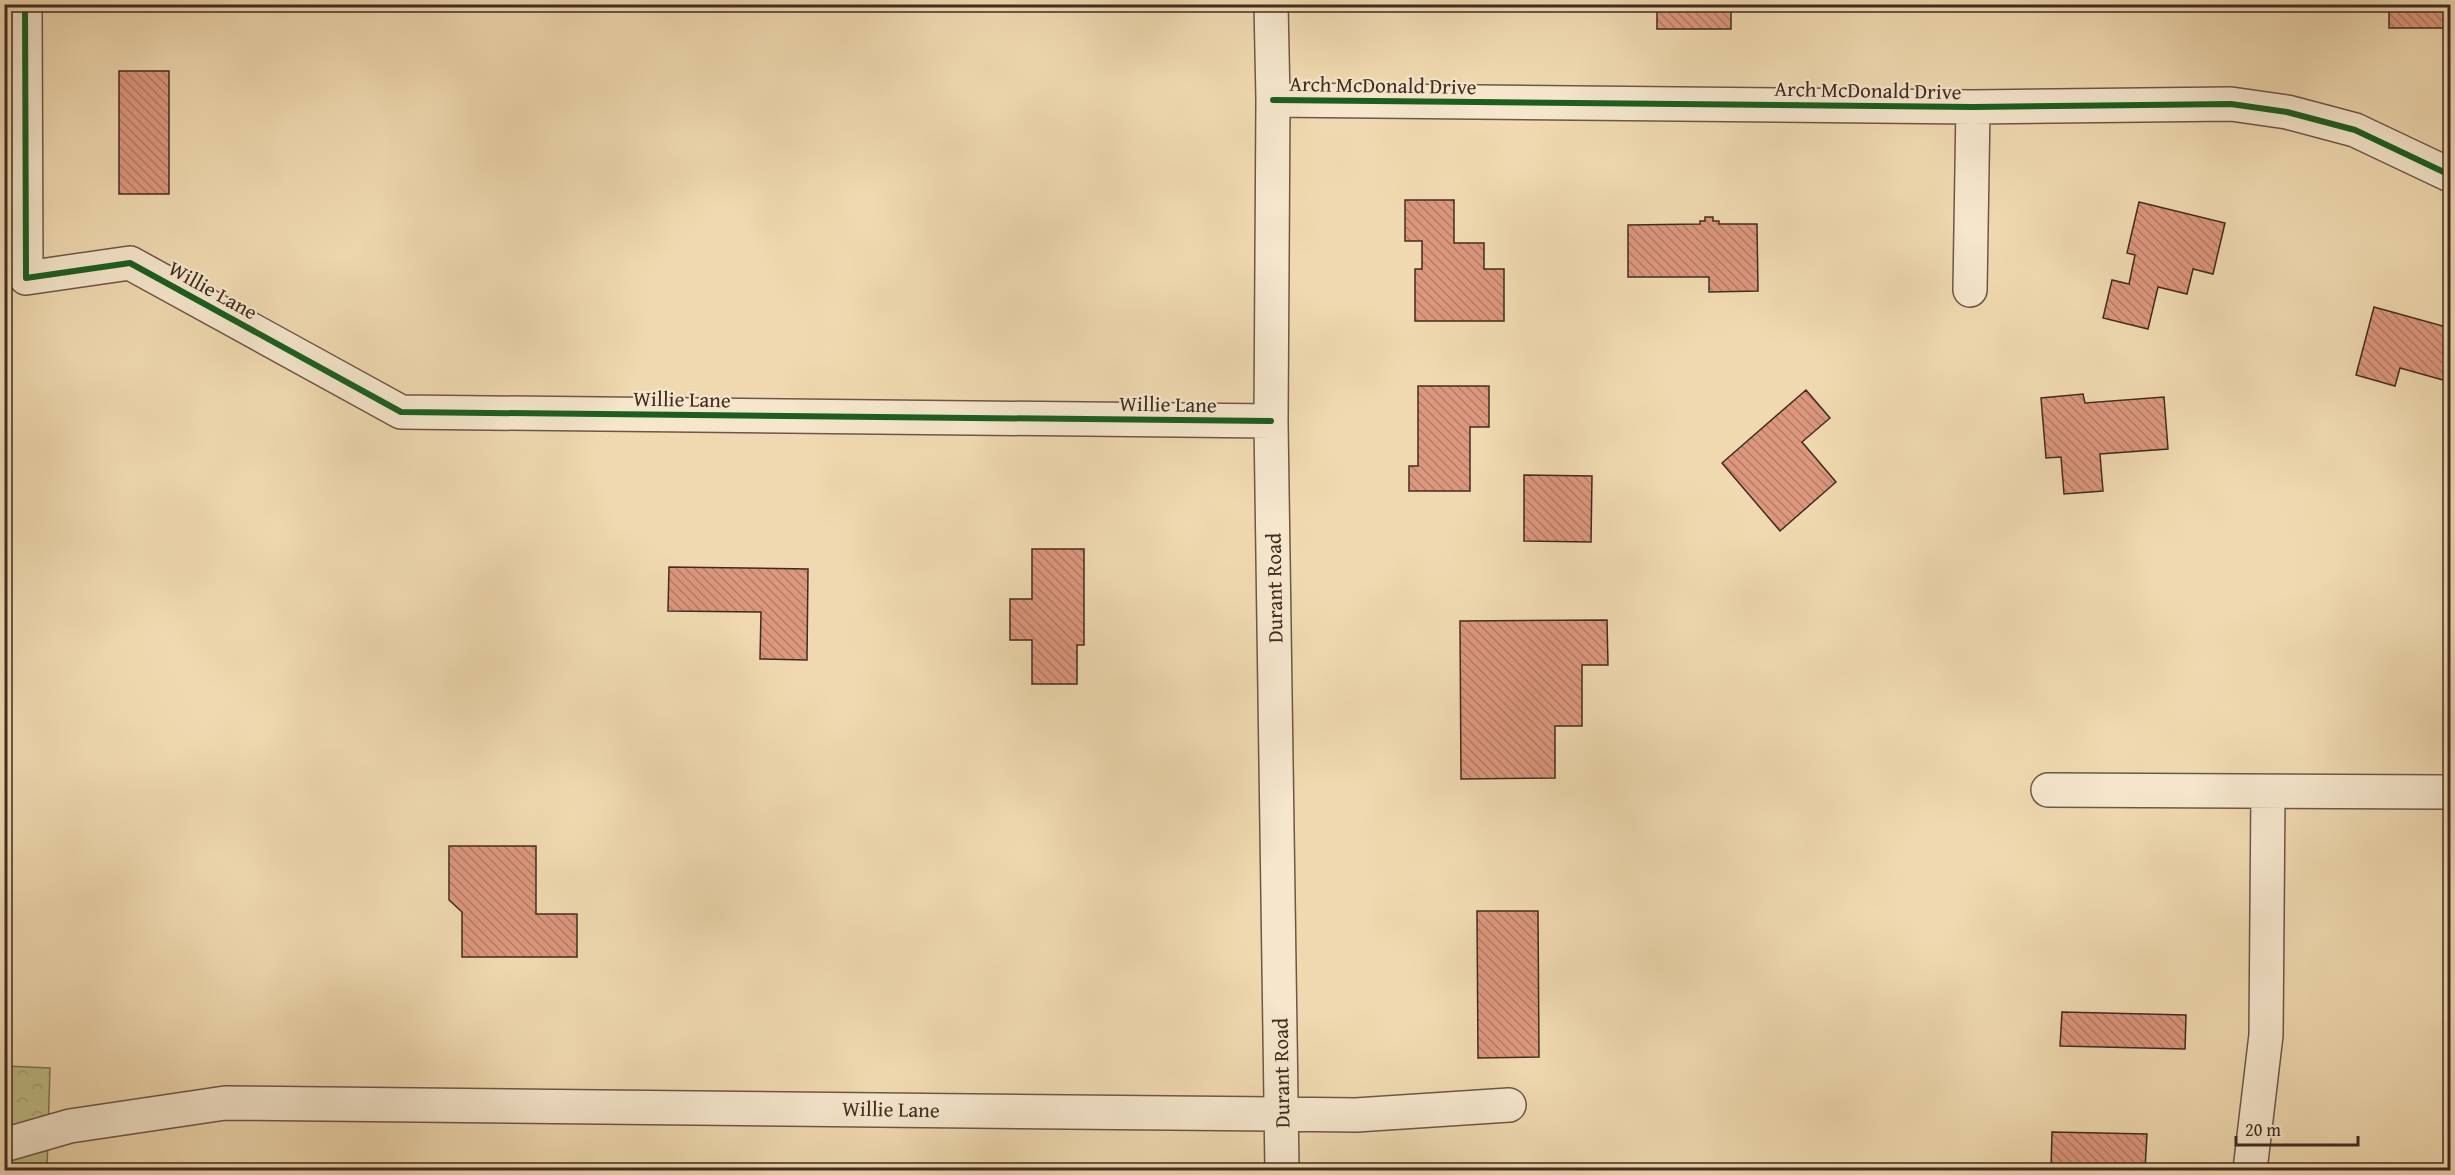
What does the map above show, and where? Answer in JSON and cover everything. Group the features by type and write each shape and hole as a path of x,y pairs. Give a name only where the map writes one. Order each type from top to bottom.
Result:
{"street":[{"name":"Willie Lane","path":"25,4 26,278 130,263 401,412 1271,421"},
{"name":"Durant Road","path":"1271,4 1273,100 1271,421 1282,1170"},
{"name":"Arch McDonald Drive","path":"1273,100 1973,107 2230,104 2287,112 2355,130 2451,175"},
{"path":"1970,290 1973,107"},
{"path":"2048,790 2444,792"},
{"path":"2250,1170 2266,1035 2268,792"},
{"name":"Willie Lane","path":"4,1145 70,1126 225,1103 1356,1115 1509,1105"}],"green space":[{"path":"5,1066 50,1068 47,1170 5,1170"}],"building":[{"path":"1578,4 1731,4 1731,29 1657,29 1657,7 1578,7"},
{"path":"2389,4 2450,4 2450,28 2389,28"},
{"path":"119,71 169,71 169,194 119,194"},
{"path":"1405,200 1454,200 1454,243 1484,243 1484,269 1504,269 1504,321 1415,321 1415,269 1422,269 1422,241 1405,241"},
{"path":"2139,202 2225,223 2213,274 2193,269 2187,294 2158,287 2148,329 2103,318 2112,280 2129,284 2135,255 2127,253"},
{"path":"1705,217 1713,217 1713,221 1719,221 1719,224 1757,224 1758,291 1709,292 1709,277 1628,277 1628,225 1700,224 1700,221 1705,221"},
{"path":"2374,307 2450,328 2450,382 2400,368 2395,386 2356,375"},
{"path":"1418,386 1489,386 1489,427 1470,427 1470,491 1409,491 1409,466 1418,466"},
{"path":"1806,390 1830,418 1802,442 1836,482 1780,531 1722,463"},
{"path":"2083,394 2085,403 2164,397 2168,449 2100,454 2103,491 2064,494 2061,457 2046,458 2041,398"},
{"path":"1524,475 1592,476 1591,542 1524,541"},
{"path":"1032,549 1084,549 1084,645 1077,645 1077,684 1032,684 1032,640 1010,640 1010,599 1032,599"},
{"path":"669,567 808,569 807,660 760,659 761,612 668,611"},
{"path":"1607,620 1608,665 1582,665 1582,726 1555,726 1555,778 1461,779 1460,621"},
{"path":"449,846 536,846 536,914 577,914 577,957 462,957 462,912 449,900"},
{"path":"1477,911 1538,911 1539,1057 1478,1058"},
{"path":"2062,1012 2186,1015 2185,1049 2060,1046"},
{"path":"2052,1132 2147,1134 2145,1170 2051,1170"}],"cycle path":[{"path":"25,4 26,278 130,263 401,412 1271,421"},
{"path":"1273,100 1973,107 2231,104 2287,112 2355,130 2450,175"}]}
